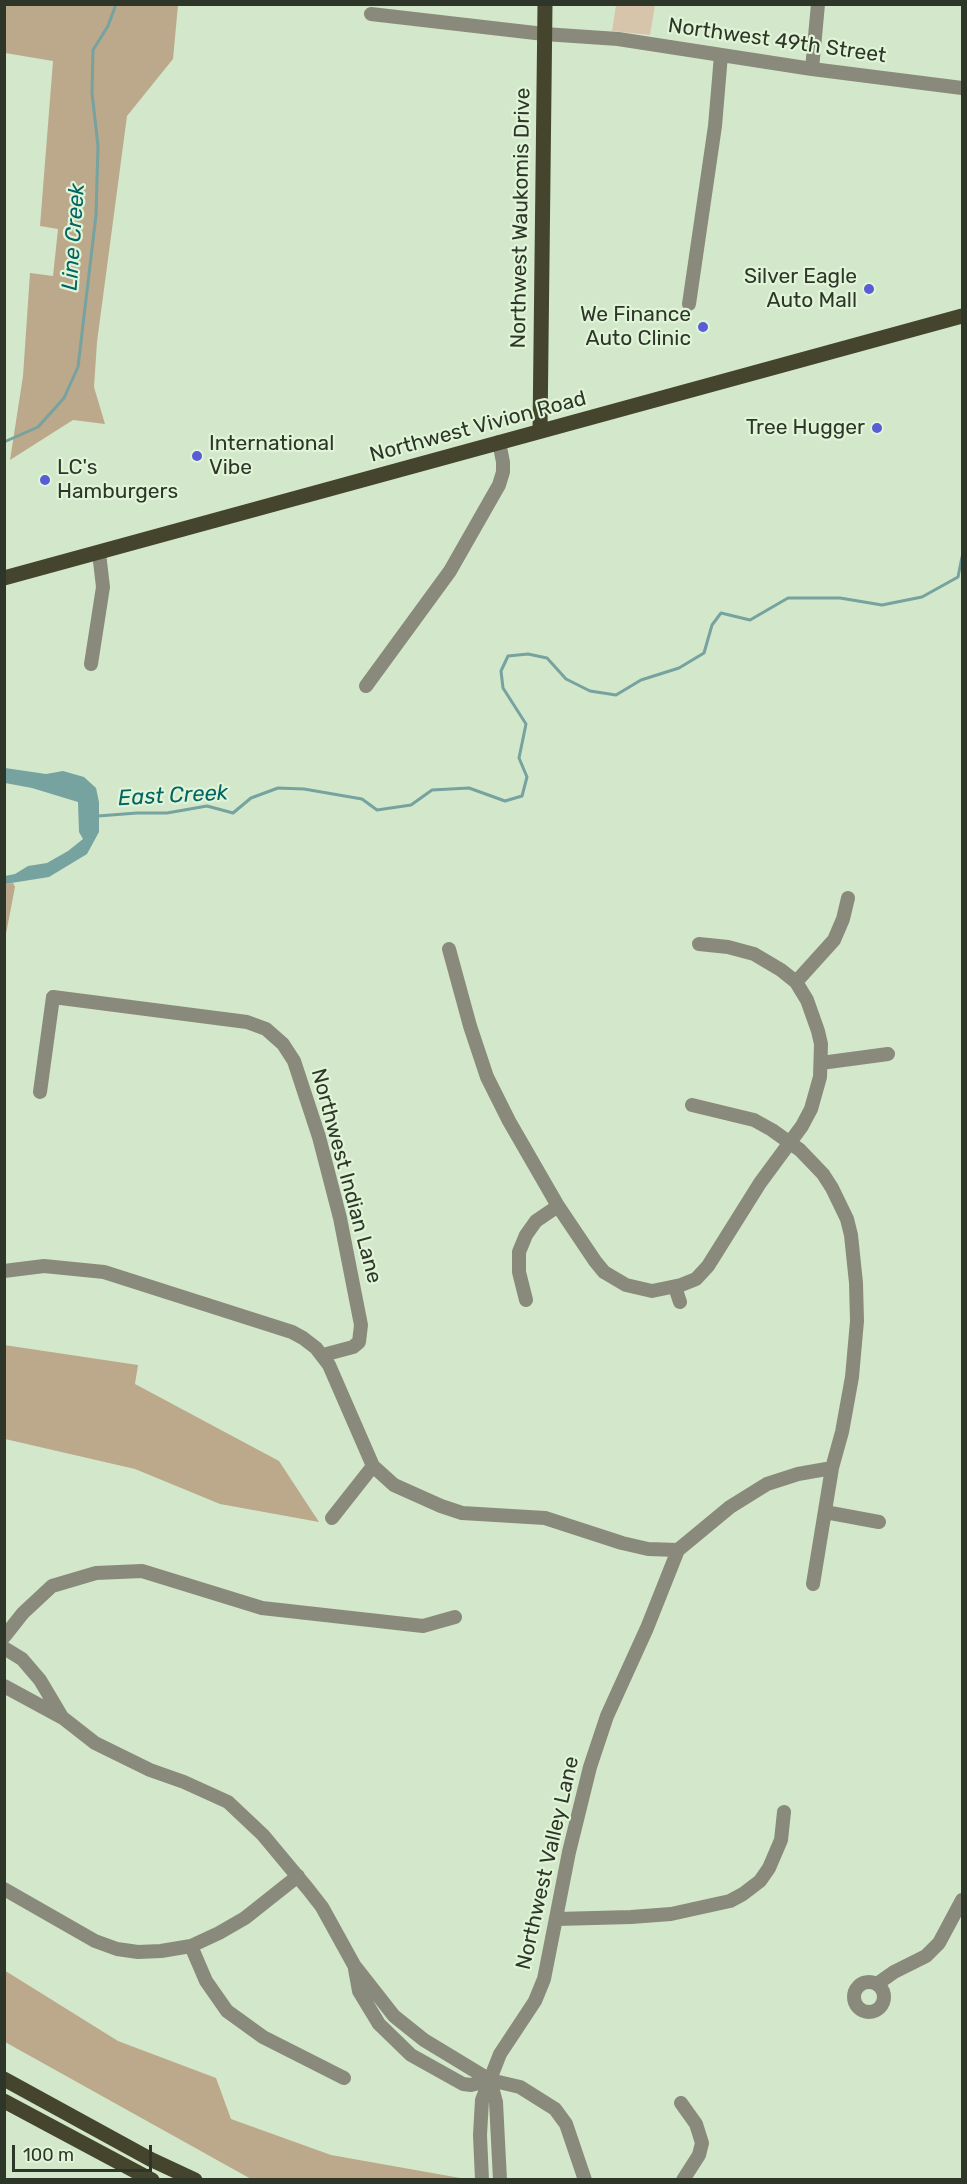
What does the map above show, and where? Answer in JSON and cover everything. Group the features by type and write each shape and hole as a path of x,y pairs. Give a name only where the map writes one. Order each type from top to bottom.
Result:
{"main road":[{"name":"Northwest Waukomis Drive","path":"540,431 545,4"},
{"name":"Northwest Vivion Road","path":"4,578 963,316"},
{"path":"4,2079 150,2159 195,2180"},
{"path":"4,2101 152,2180"}],"street":[{"path":"812,69 818,4"},
{"name":"Northwest 49th Street","path":"371,14 544,34 618,39 812,69 963,88"},
{"path":"689,303 715,126 721,55"},
{"path":"366,686 450,571 497,488 503,472 499,442"},
{"path":"91,664 103,587 99,553"},
{"path":"796,982 834,940 843,919 848,898"},
{"path":"449,949 487,1077 509,1121 558,1206 604,1272 626,1285 652,1291 675,1287 696,1279 708,1266 760,1183 802,1126 815,1099 822,1064 819,1030 807,1000 796,982 754,954 728,947 699,944"},
{"name":"Northwest Indian Lane","path":"40,1092 52,997 247,1022 266,1029 283,1044 294,1061 319,1137 342,1228 361,1325 358,1342 353,1347 322,1355"},
{"path":"822,1064 888,1054"},
{"path":"692,1105 754,1120 789,1141 812,1162 832,1188 847,1219 854,1252 856,1321 854,1358 848,1405 832,1467 813,1584"},
{"path":"526,1300 519,1272 519,1252 526,1235 536,1221 558,1206"},
{"path":"4,1271 44,1266 104,1272 292,1332 311,1343 329,1365 373,1466 394,1485 462,1513 545,1518 622,1543 648,1549 678,1550 729,1507 767,1484 798,1474 832,1467"},
{"path":"675,1287 680,1302"},
{"path":"332,1518 373,1466"},
{"path":"825,1512 879,1522"},
{"name":"Northwest Valley Lane","path":"482,2180 480,2135 482,2100 500,2054 540,1990 549,1961 569,1852 590,1767 606,1716 647,1628 678,1550"},
{"path":"4,1636 23,1613 52,1586 96,1573 142,1571 262,1608 423,1626 455,1617"},
{"path":"4,1648 22,1659 40,1680 63,1718"},
{"path":"4,1686 63,1718 95,1743 150,1770 184,1782 228,1802 263,1835 298,1876 322,1907 354,1965 394,2016 424,2040 490,2080 520,2087 555,2109 566,2124 585,2180"},
{"path":"557,1919 671,1914 730,1901 759,1881 769,1868 781,1840 783,1812"},
{"path":"4,1889 95,1941 117,1949 138,1952 161,1951 191,1946 219,1933 245,1918 298,1876"},
{"path":"877,1984 894,1972 926,1956 939,1943 963,1900"},
{"path":"191,1946 206,1981 227,2010 262,2037 344,2078"},
{"path":"354,1965 359,1991 379,2024 411,2055 463,2084 471,2085 490,2080"},
{"path":"490,2080 496,2102 500,2180"},
{"path":"681,2103 696,2124 702,2143 699,2155 683,2180"}],"shaded area":[{"path":"4,5 178,5 173,59 127,116 97,342 94,387 105,424 73,420 10,460 23,376 30,273 53,276 58,229 40,226 53,61 5,53"},
{"path":"616,5 655,5 650,35 612,31"},
{"path":"13,883 15,887 5,939 5,884"},
{"path":"4,1345 138,1365 135,1384 279,1461 319,1522 220,1504 135,1469 5,1439"},
{"path":"4,1970 118,2041 216,2078 231,2119 331,2155 466,2179 251,2179 5,2042"}],"water":[{"path":"5,768 46,774 63,771 84,777 96,788 99,802 99,832 87,854 49,877 5,884 5,876 15,874 28,866 47,863 83,839 79,832 78,802 32,788 5,783"}],"waterway":[{"name":"Line Creek","path":"4,442 38,427 64,398 78,367 96,215 98,146 92,93 93,50 108,26 116,4"},
{"name":"East Creek","path":"98,816 167,813 207,806 233,813 251,798 278,788 304,789 362,799 377,810 411,805 432,790 469,788 505,801 522,796 527,777 519,758 526,724 503,688 501,671 508,656 528,654 547,658 566,679 590,691 616,695 641,680 679,668 704,653 712,625 721,613 750,620 788,598 840,598 882,605 922,597 958,577 962,557"}],"place":[{"name":"Silver Eagle Auto Mall","path":"869,289"},
{"name":"We Finance Auto Clinic","path":"703,327"},
{"name":"Tree Hugger","path":"877,428"},
{"name":"International Vibe","path":"197,456"},
{"name":"LC's Hamburgers","path":"45,480"}]}
